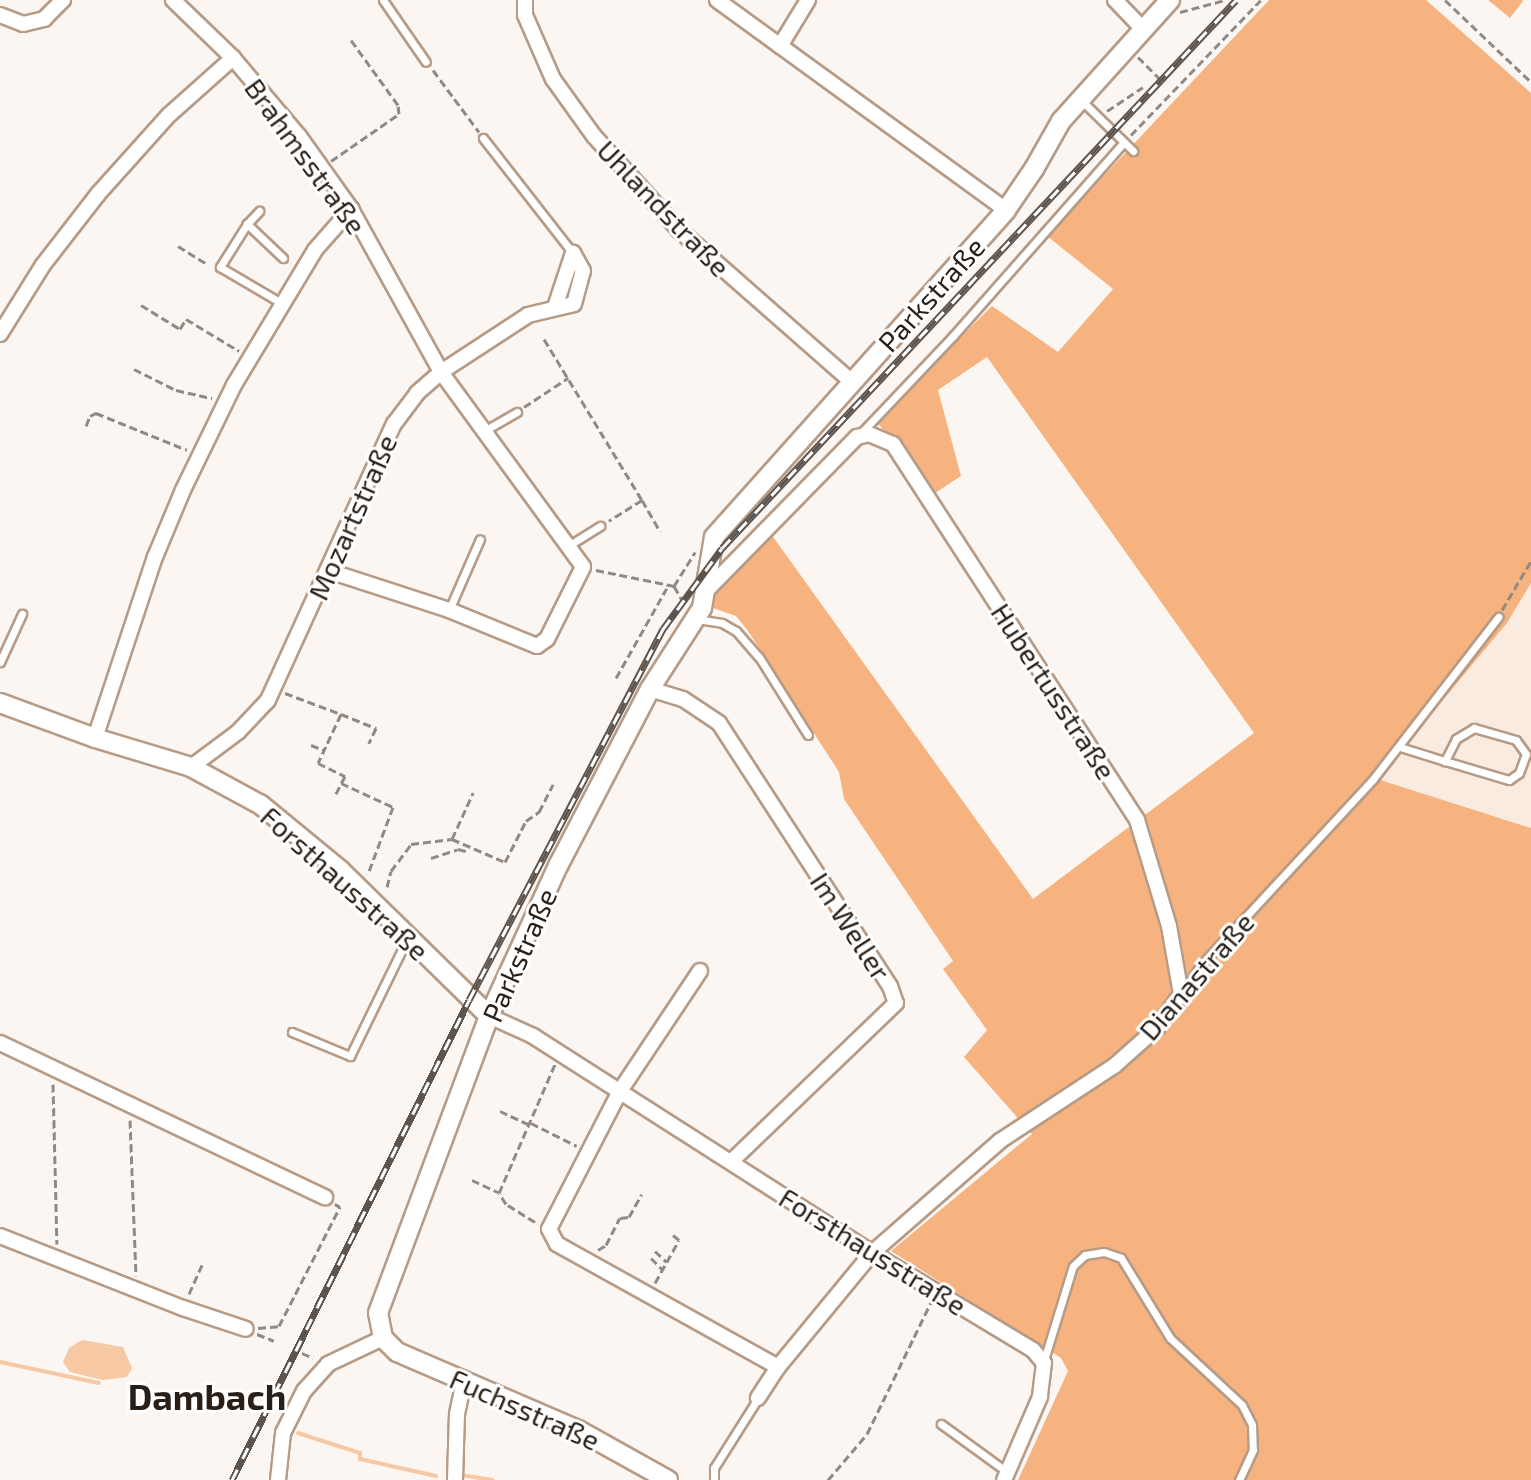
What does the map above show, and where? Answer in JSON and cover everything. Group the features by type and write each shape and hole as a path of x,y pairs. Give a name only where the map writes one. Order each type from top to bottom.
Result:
{"street":[{"path":"2,20 23,24 44,19 63,0"},
{"name":"Brahmsstraße","path":"173,0 233,58 322,168 351,209 441,372 583,567"},
{"name":"Uhlandstraße","path":"525,0 525,15 553,79 613,160 679,230 852,382"},
{"path":"717,0 1006,210"},
{"path":"780,46 808,0"},
{"path":"1115,0 1143,29"},
{"name":"Parkstraße","path":"383,1338 378,1313 489,1016 559,864 650,689 695,618 707,590 712,542 720,526 1006,210 1061,121 1167,3"},
{"path":"0,334 43,265 98,194 169,115 233,58"},
{"path":"95,738 155,557 225,403 315,250 351,209"},
{"name":"Mozartstraße","path":"191,767 238,732 268,700 394,424 417,393 441,372 528,315 574,304 583,271 573,253"},
{"name":"Hubertusstraße","path":"857,437 869,434 893,444 1137,820 1169,926 1181,994"},
{"name":"Parkstraße","path":"707,590 857,437"},
{"path":"329,571 449,610 537,646 547,639 583,567"},
{"name":"Im Weller","path":"650,689 683,699 719,723 890,986 896,1003 890,1013 731,1162"},
{"name":"Forsthausstraße","path":"0,703 95,738 191,767 261,805 360,891 489,1016 533,1036 872,1253 1033,1350 1044,1363"},
{"path":"700,971 620,1091 549,1229 557,1244 590,1264 778,1367"},
{"name":"Dianastraße","path":"758,1398 778,1367 872,1253 1000,1141 1114,1066 1158,1027 1181,994"},
{"path":"0,1043 325,1197"},
{"path":"0,1236 183,1308 246,1329"},
{"path":"278,1480 283,1433 304,1391 328,1364 383,1338"},
{"name":"Fuchsstraße","path":"383,1338 397,1352 578,1430 668,1480"},
{"path":"1005,1476 1040,1397 1044,1363"},
{"path":"455,1480 457,1414 464,1381"}],"lane":[{"path":"383,0 426,62"},
{"path":"1079,99 1133,151"},
{"path":"483,138 573,253"},
{"path":"857,437 953,336 1123,143"},
{"path":"259,211 247,224 220,267 283,304"},
{"path":"247,224 283,258"},
{"path":"484,431 517,412"},
{"path":"568,546 600,526"},
{"path":"449,610 480,539"},
{"path":"0,662 22,614"},
{"name":"Dianastraße","path":"1181,994 1201,965 1400,747 1498,617"},
{"path":"695,618 722,623 736,631 759,657 808,735"},
{"path":"1400,747 1445,761 1509,780 1519,773 1526,754 1516,740 1474,728 1456,739 1445,761"},
{"path":"292,1032 350,1056 408,937"},
{"path":"1044,1363 1073,1266 1085,1255 1104,1252 1121,1258 1170,1338 1242,1405 1252,1425 1253,1450 1239,1480"},
{"path":"714,1480 714,1468 758,1398"},
{"path":"941,1424 1005,1476"}],"path":[{"path":"1123,143 1261,0"},
{"path":"1445,0 1531,82"},
{"path":"1167,3 1172,14 1227,1"},
{"path":"322,168 399,114 398,105 351,40"},
{"path":"426,62 483,138"},
{"path":"1151,70 1159,78"},
{"path":"1097,117 1143,87"},
{"path":"178,246 216,269 220,267"},
{"path":"141,305 180,329 186,319 250,359"},
{"path":"544,339 660,531"},
{"path":"134,369 176,390 225,403"},
{"path":"517,412 568,378"},
{"path":"86,426 90,416 96,413 200,455"},
{"path":"600,526 642,500"},
{"path":"583,567 674,586 697,550 712,542"},
{"path":"1498,617 1531,561"},
{"path":"616,678 668,587"},
{"path":"274,688 376,728 369,743"},
{"path":"336,794 345,776 318,763 341,714"},
{"path":"311,745 324,750"},
{"path":"341,783 393,807 360,891"},
{"path":"387,887 391,871 411,844 452,839 505,862 526,821 539,812 553,784"},
{"path":"452,839 473,793"},
{"path":"431,858 458,849 469,852"},
{"path":"499,1193 530,1124 539,1095 560,1054"},
{"path":"52,1068 57,1259"},
{"path":"129,1104 137,1289"},
{"path":"500,1111 588,1151"},
{"path":"472,1180 499,1193 506,1204 549,1229"},
{"path":"590,1264 620,1218 629,1217 642,1194"},
{"path":"246,1329 279,1326 340,1207 325,1197"},
{"path":"648,1296 679,1240 671,1233"},
{"path":"655,1251 667,1262"},
{"path":"651,1258 663,1270"},
{"path":"183,1308 202,1265"},
{"path":"828,1480 867,1434 936,1292"}],"shaded area":[{"path":"1269,0 1426,0 1531,93 1531,583 1507,623 1377,779 1531,828 1531,1480 1018,1480 1068,1371 1061,1358 891,1251 1032,1134 964,1057 987,1030 943,969 953,961 844,799 839,772 748,631 736,616 710,607 717,585 771,534 1033,899 1254,733 987,357 938,390 961,476 935,493 876,421 992,306 1058,352 1113,289 1047,236"},
{"path":"1488,0 1522,0 1523,1 1510,18"},
{"path":"1531,583 1531,828 1376,779 1507,623"},
{"path":"82,1340 123,1347 132,1368 127,1377 102,1380 70,1372 63,1362 69,1348"}],"waterway":[{"name":"Dambach","path":"0,1362 99,1383"},
{"name":"Dambach","path":"298,1433 360,1453 360,1459 436,1476"},
{"name":"Dambach","path":"461,1475 493,1480"}],"railway":[{"path":"232,1480 469,1000 663,629 722,548 1236,0"}],"district":[{"name":"Dambach","path":"207,1396"}]}
